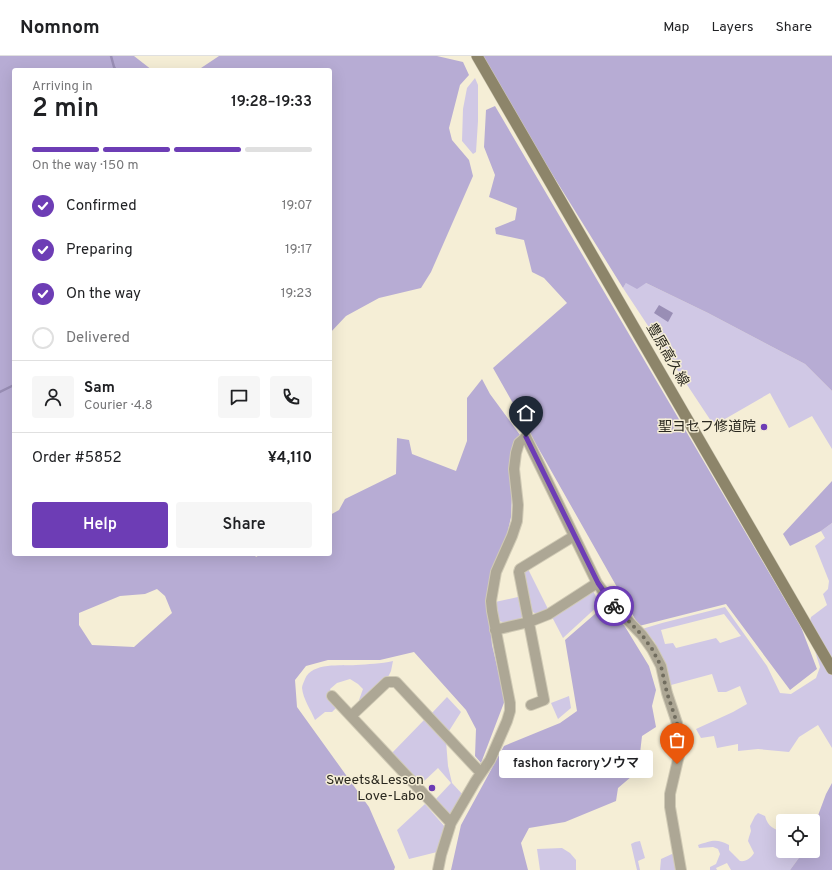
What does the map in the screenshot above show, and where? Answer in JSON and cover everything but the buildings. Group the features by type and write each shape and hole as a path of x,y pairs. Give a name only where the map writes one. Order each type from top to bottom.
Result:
{"main road":[{"name":"豊原高久線","path":"477,56 832,669"}],"street":[{"path":"438,870 451,823 490,760 510,711 510,703 495,630 491,601 496,572 517,521 518,505 514,469 519,442 526,437 598,583 612,604 642,635 652,649 661,666 667,693 677,723 680,751 670,794 670,807 681,870"},
{"path":"531,705 544,700 519,572 520,569 574,536"},
{"path":"495,630 529,622 549,614 598,583"},
{"path":"351,716 387,682 396,682 481,773"},
{"path":"332,696 451,823"}],"shaded area":[{"path":"0,56 134,56 149,68 12,68 12,556 332,556 332,514 339,510 345,499 396,474 397,438 409,440 412,454 456,471 467,441 467,398 482,379 490,394 520,435 514,443 511,517 488,604 492,645 505,700 481,763 475,756 476,729 466,710 414,652 380,660 328,660 306,666 295,680 297,707 369,807 395,867 394,870 0,870","holes":["157,589 165,596 172,613 134,647 92,645 79,625 79,613 120,596 145,594"]},
{"path":"219,56 437,56 463,62 469,75 460,85 449,128 452,140 469,160 473,176 431,272 421,288 379,298 346,316 332,331 332,68 201,68"},
{"path":"481,56 832,56 832,391 805,364 708,313 646,283 637,289 626,283 623,288 501,92"},
{"path":"475,78 478,85 478,121 476,152 473,154 462,141 463,109 467,88"},
{"path":"495,106 801,627 817,669 790,690 726,604 639,626 493,368 567,303 544,278 532,272 524,240 496,234 495,228 515,220 517,208 489,197 495,175 484,147 486,110"},
{"path":"626,283 646,283 708,313 805,364 832,391 832,449 812,416 789,428 770,393 718,423 711,421 623,288"},
{"path":"659,305 673,313 668,322 654,313"},
{"path":"832,481 832,523 821,531 790,546 783,534"},
{"path":"832,523 832,748 818,725 799,737 789,752 758,749 738,751 738,744 717,748 714,736 701,738 696,729 747,704 740,686 726,692 718,692 712,674 671,685 664,662 654,641 642,629 725,607 767,666 780,693 791,694 816,678 820,667 808,629 811,617 827,605 823,594 828,589 829,581 815,546 825,538 821,531","holes":["724,614 741,636 720,643 716,638 676,648 673,643 665,644 661,630"]},
{"path":"528,569 548,609 538,615 531,611 523,575"},
{"path":"593,591 600,604 563,638 552,617"},
{"path":"518,597 523,615 520,620 506,623 499,621 495,602"},
{"path":"603,607 624,625 649,666 656,690 652,706 656,727 642,736 638,771 618,788 616,801 565,822 529,828 521,843 528,870 451,870 461,825 504,746 560,723 577,711 565,640"},
{"path":"393,661 388,677 360,702 359,700 363,689 358,684 350,679 337,683 330,689 338,706 332,712 325,712 315,720 305,700 302,688 305,679 314,670 320,667 335,665 374,664"},
{"path":"569,696 571,708 558,719 551,703"},
{"path":"447,697 461,712 449,731 432,713"},
{"path":"425,719 446,741 448,766 452,783 464,796 451,816 436,799 451,783 438,768 421,784 391,754"},
{"path":"832,783 832,870 790,870 799,858 820,858 820,814 819,814"},
{"path":"425,804 445,827 437,852 409,859 397,830"},
{"path":"758,813 765,816 771,827 776,830 776,858 799,858 790,870 731,870 727,863 716,868 717,870 710,870 710,867 716,864 720,854 718,849 713,847 699,848 698,845 710,841 720,841 729,845 729,850 740,861 748,859 754,853 748,841 751,831 750,826"},
{"path":"640,841 645,858 638,861 640,870 637,870 631,844"},
{"path":"562,848 570,853 576,860 576,870 540,870 537,849"},
{"path":"672,854 676,855 678,870 660,870 661,859"}],"waterway":[{"path":"111,56 115,68"},
{"path":"0,392 12,386"}],"way so far":[{"path":"614,606 642,635 652,649 661,666 667,693 677,723 680,751 677,764"}],"place":[{"name":"聖ヨセフ修道院","path":"764,427"},
{"name":"fashon facroryソウマ","path":"677,764"},
{"name":"Sweets&Lesson Love-Labo","path":"432,788"}],"route":[{"path":"526,437 598,583 614,606"}]}
